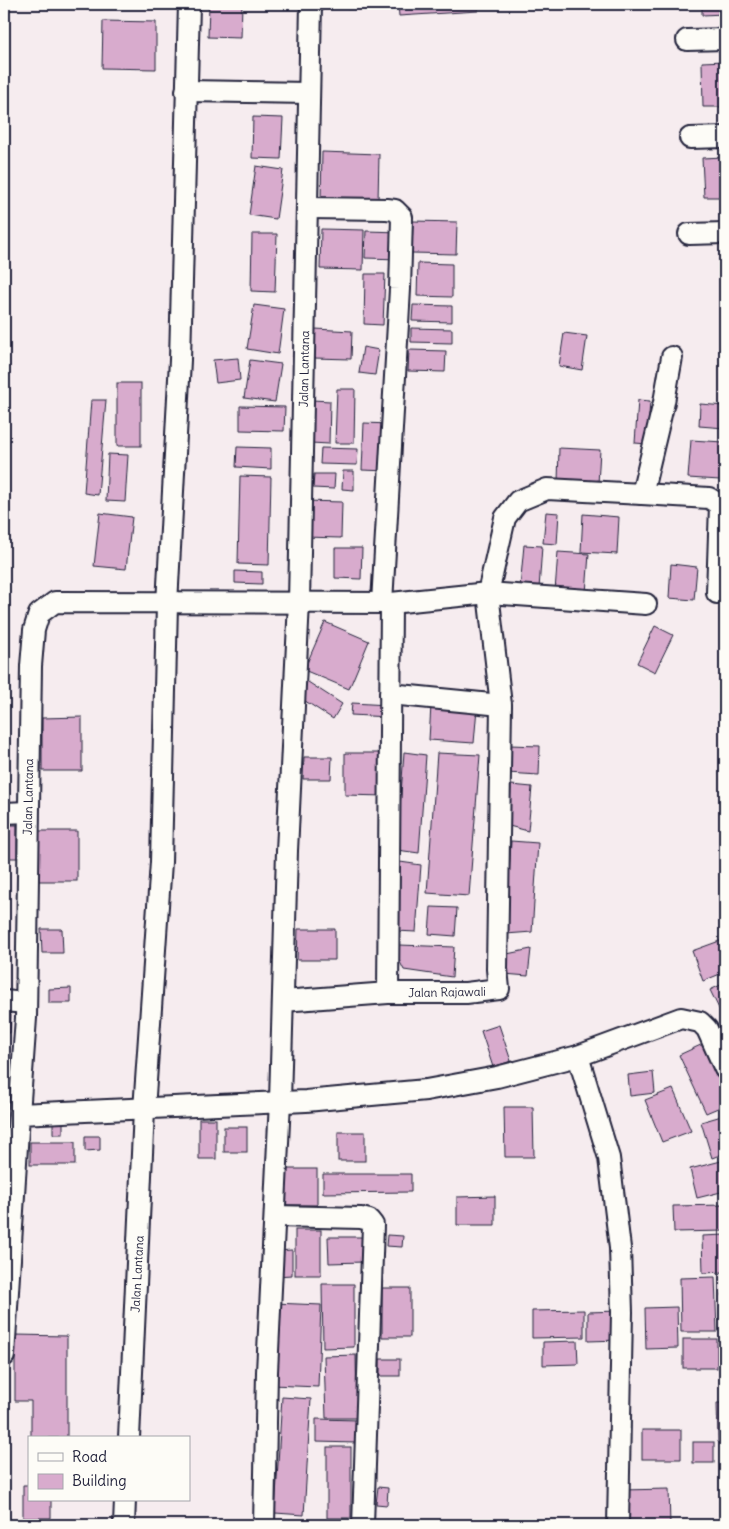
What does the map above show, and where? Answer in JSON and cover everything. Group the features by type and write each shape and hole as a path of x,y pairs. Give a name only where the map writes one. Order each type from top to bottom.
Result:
{"street":[{"name":"Jalan Lantana","path":"129,1436 144,1110 161,862 167,604 180,360 189,4"},
{"name":"Jalan Lantana","path":"4,1356 9,1221 19,1114 26,1003 31,666 34,630 39,614 55,602 167,604 299,602 311,4"},
{"path":"687,40 725,39"},
{"path":"186,91 309,93"},
{"path":"690,138 725,138"},
{"path":"283,1000 388,994 390,694 387,603 402,217 395,210 387,209 308,208"},
{"path":"689,234 725,233"},
{"path":"642,494 664,402 672,357"},
{"name":"Jalan Rajawali","path":"388,994 466,993 499,989 497,969 501,705 488,593 505,518 518,501 539,492 557,488 709,498 720,505 717,593"},
{"path":"264,1525 267,1372 280,1101 299,602 387,603 488,593 646,604"},
{"path":"390,694 501,705"},
{"path":"4,813 28,812"},
{"path":"4,1001 26,1003"},
{"path":"19,1114 144,1110 306,1101 426,1090 498,1077 578,1056 652,1027 681,1018 692,1019 707,1029 725,1069"},
{"path":"578,1056 609,1158 620,1248 622,1312 618,1525"},
{"path":"275,1216 361,1218 369,1220 373,1225 363,1525"},
{"path":"124,1525 126,1502"}],"building":[{"path":"209,4 242,4 241,38 208,37"},
{"path":"346,4 383,4 383,8 347,9"},
{"path":"398,4 478,4 478,11 399,16"},
{"path":"702,4 725,4 725,14 702,15"},
{"path":"103,21 156,22 156,69 102,68"},
{"path":"725,61 725,107 703,107 702,62"},
{"path":"253,117 283,118 281,159 252,158"},
{"path":"322,152 379,154 378,201 321,199"},
{"path":"725,157 725,197 704,197 702,158"},
{"path":"256,166 283,170 276,219 249,215"},
{"path":"413,221 457,222 456,254 412,253"},
{"path":"321,229 364,230 363,270 320,269"},
{"path":"366,231 401,232 400,259 365,258"},
{"path":"252,234 277,234 275,292 251,291"},
{"path":"418,263 452,264 452,297 417,296"},
{"path":"365,274 385,274 383,325 364,324"},
{"path":"254,305 284,309 278,354 247,349"},
{"path":"413,305 452,306 452,322 412,321"},
{"path":"411,328 452,329 452,343 411,342"},
{"path":"315,329 352,331 351,359 314,358"},
{"path":"564,333 587,336 582,370 559,366"},
{"path":"363,347 379,350 375,375 359,373"},
{"path":"409,350 446,351 445,372 408,371"},
{"path":"238,358 240,380 216,383 213,360"},
{"path":"250,360 281,364 275,402 244,398"},
{"path":"117,383 141,383 141,446 117,446"},
{"path":"337,389 355,389 354,443 335,443"},
{"path":"91,400 106,400 98,495 84,493"},
{"path":"312,400 330,401 329,444 311,443"},
{"path":"638,400 650,401 647,444 635,443"},
{"path":"700,404 725,406 725,428 699,426"},
{"path":"240,406 285,407 284,431 240,430"},
{"path":"364,423 390,424 388,471 362,470"},
{"path":"691,440 723,442 720,480 688,478"},
{"path":"237,447 271,448 271,469 236,467"},
{"path":"321,448 358,449 357,465 320,464"},
{"path":"559,448 600,450 598,484 558,482"},
{"path":"108,454 128,455 125,502 106,501"},
{"path":"343,471 354,471 354,490 342,489"},
{"path":"314,474 335,474 334,489 313,488"},
{"path":"240,476 271,477 269,565 238,564"},
{"path":"305,501 342,502 341,538 304,537"},
{"path":"546,512 559,513 557,544 543,543"},
{"path":"100,513 132,517 126,569 94,566"},
{"path":"583,514 619,517 617,554 581,552"},
{"path":"524,545 542,546 539,589 520,588"},
{"path":"335,548 362,548 361,579 335,578"},
{"path":"558,552 589,554 586,593 555,591"},
{"path":"671,564 697,567 694,600 669,598"},
{"path":"235,571 262,572 262,584 235,583"},
{"path":"325,622 369,641 349,689 304,670"},
{"path":"655,626 673,635 655,672 637,663"},
{"path":"725,667 725,687 719,685"},
{"path":"305,680 342,704 333,719 296,695"},
{"path":"352,703 388,705 388,717 351,715"},
{"path":"431,705 477,708 474,743 429,740"},
{"path":"82,717 82,771 42,771 42,718"},
{"path":"509,745 540,746 539,775 507,773"},
{"path":"404,752 426,755 419,853 397,850"},
{"path":"345,753 386,753 385,796 345,795"},
{"path":"437,753 480,755 469,896 427,893"},
{"path":"304,757 332,757 331,779 303,779"},
{"path":"511,785 532,787 528,831 509,826"},
{"path":"4,825 17,825 17,858 4,858"},
{"path":"31,831 77,831 77,881 31,881"},
{"path":"511,841 538,843 532,932 506,934"},
{"path":"400,862 421,865 416,932 396,931"},
{"path":"431,907 457,908 455,936 429,934"},
{"path":"41,929 62,929 63,953 42,953"},
{"path":"298,929 335,929 335,960 297,960"},
{"path":"725,939 725,972 703,981 692,951"},
{"path":"399,945 454,947 452,977 404,970 398,958"},
{"path":"531,949 528,976 504,974 501,969 507,954"},
{"path":"725,983 725,1021 710,990"},
{"path":"71,988 71,1003 49,1003 49,989"},
{"path":"4,1014 11,1015 10,1033 4,1033"},
{"path":"499,1025 511,1061 493,1067 481,1031"},
{"path":"705,1043 725,1087 725,1105 706,1113 679,1055"},
{"path":"653,1072 655,1093 630,1096 628,1075"},
{"path":"673,1089 691,1131 662,1142 645,1100"},
{"path":"504,1107 533,1107 534,1157 505,1157"},
{"path":"725,1115 725,1153 712,1158 701,1122"},
{"path":"199,1119 216,1119 216,1159 199,1159"},
{"path":"53,1120 63,1120 63,1134 53,1134"},
{"path":"224,1127 247,1127 247,1152 224,1152"},
{"path":"338,1132 365,1132 365,1161 338,1161"},
{"path":"85,1136 100,1136 100,1150 85,1151"},
{"path":"30,1142 75,1142 75,1165 30,1165"},
{"path":"725,1160 725,1191 697,1198 690,1169"},
{"path":"283,1169 317,1169 317,1205 283,1205"},
{"path":"323,1174 411,1174 411,1192 323,1193"},
{"path":"495,1196 495,1225 457,1225 457,1197"},
{"path":"725,1205 725,1231 674,1232 673,1206"},
{"path":"295,1230 321,1230 321,1275 295,1275"},
{"path":"387,1235 403,1236 402,1247 386,1246"},
{"path":"725,1235 725,1272 703,1273 702,1236"},
{"path":"328,1237 363,1237 363,1262 329,1263"},
{"path":"292,1250 292,1275 275,1276 275,1251"},
{"path":"715,1277 717,1332 681,1332 680,1278"},
{"path":"322,1284 354,1284 354,1347 323,1348"},
{"path":"382,1288 410,1288 410,1337 382,1337"},
{"path":"723,1294 725,1294 725,1317 723,1317"},
{"path":"274,1303 321,1305 318,1387 272,1385"},
{"path":"677,1307 678,1348 646,1349 645,1308"},
{"path":"584,1310 584,1337 532,1338 532,1311"},
{"path":"619,1311 620,1340 588,1341 588,1312"},
{"path":"15,1335 67,1336 67,1436 31,1436 31,1401 15,1401"},
{"path":"683,1339 717,1339 717,1368 683,1368"},
{"path":"577,1341 578,1364 543,1365 543,1342"},
{"path":"356,1355 357,1418 326,1418 324,1356"},
{"path":"380,1359 400,1359 400,1376 380,1376"},
{"path":"282,1397 311,1399 304,1515 275,1513"},
{"path":"717,1403 725,1403 725,1441 718,1442"},
{"path":"316,1419 358,1420 357,1443 316,1442"},
{"path":"642,1430 681,1430 681,1459 642,1459"},
{"path":"693,1442 714,1442 714,1463 693,1463"},
{"path":"327,1447 351,1447 351,1518 327,1518"},
{"path":"23,1485 28,1485 28,1502 51,1502 51,1518 23,1518"},
{"path":"378,1487 388,1488 387,1505 376,1504"},
{"path":"669,1489 670,1525 622,1525 621,1490"},
{"path":"4,1523 38,1523 38,1525 4,1525"}]}
